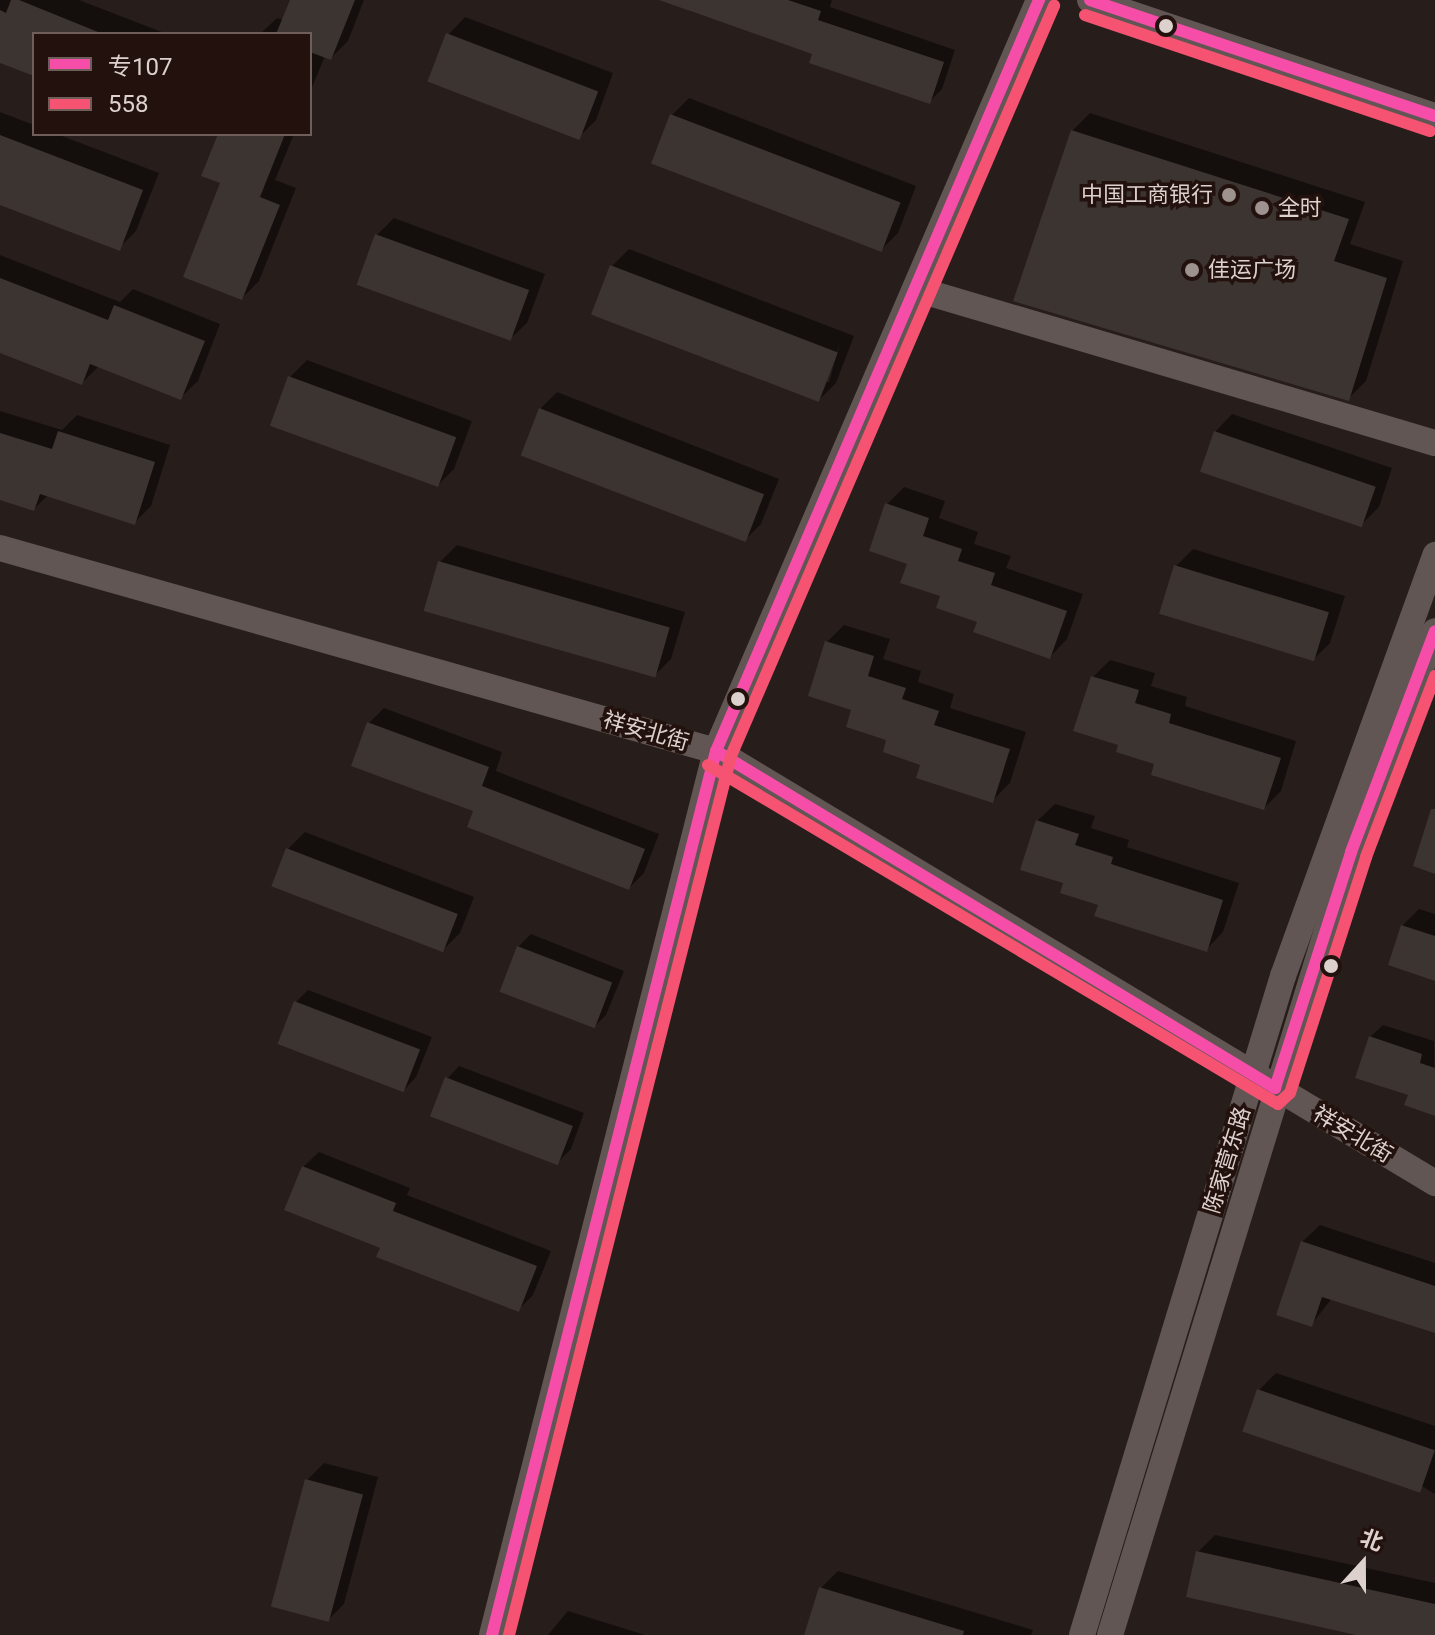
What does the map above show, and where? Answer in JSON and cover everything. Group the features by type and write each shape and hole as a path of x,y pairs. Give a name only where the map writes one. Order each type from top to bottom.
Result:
{"street":[{"path":"492,1635 716,751 1039,0"},
{"path":"1090,0 1435,116"},
{"path":"916,289 1435,443"},
{"name":"祥安北街","path":"0,548 716,751 1435,1183"},
{"name":"陈家营东路","path":"1110,1635 1334,829 1435,555"},
{"name":"陈家营东路","path":"1082,1635 1264,1081 1435,631"}],"building":[{"path":"11,0 19,0 98,32 32,32 32,75 0,63 0,10 6,13"},
{"path":"290,0 355,0 331,60 312,53 312,32 277,32"},
{"path":"659,0 788,0 821,11 818,20 944,62 930,104 809,63 812,54"},
{"path":"446,33 598,91 580,140 427,82"},
{"path":"670,114 901,203 882,252 651,163"},
{"name":"佳运广场","path":"1071,130 1349,219 1334,261 1387,278 1349,401 1013,301"},
{"path":"0,135 143,190 120,251 0,205"},
{"path":"217,136 284,136 260,197 280,205 242,300 183,277 220,183 201,176"},
{"path":"375,234 529,290 511,341 357,285"},
{"path":"610,265 838,352 819,402 591,314"},
{"path":"0,278 108,320 114,305 205,341 181,400 90,364 82,385 0,353"},
{"path":"288,376 456,437 438,487 270,426"},
{"path":"539,408 764,494 746,542 521,456"},
{"path":"58,431 155,462 135,525 40,494 34,511 0,500 0,433 52,449"},
{"path":"1214,431 1376,487 1362,527 1200,472"},
{"path":"885,503 929,518 923,536 962,549 958,561 995,573 991,585 1067,611 1050,659 973,632 977,622 936,608 940,596 900,583 907,564 869,551"},
{"path":"438,561 670,627 655,677 424,611"},
{"path":"1174,565 1329,612 1314,661 1159,614"},
{"path":"825,641 874,656 868,676 906,688 902,699 939,711 934,725 1010,749 993,803 916,778 920,765 883,752 886,740 846,727 851,710 808,696"},
{"path":"1091,676 1139,690 1135,703 1171,714 1169,723 1281,758 1264,810 1151,775 1154,764 1116,752 1118,745 1073,731"},
{"path":"367,722 489,767 482,786 645,849 629,890 467,827 473,811 351,766"},
{"path":"1431,809 1435,809 1435,874 1413,866"},
{"path":"1036,820 1079,834 1075,845 1113,857 1111,864 1223,900 1207,952 1094,916 1098,905 1060,893 1063,883 1020,870"},
{"path":"286,848 458,914 443,952 271,886"},
{"path":"1401,925 1435,936 1435,981 1388,965"},
{"path":"517,946 612,983 595,1028 499,992"},
{"path":"294,1001 420,1049 404,1092 278,1044"},
{"path":"1369,1036 1422,1054 1420,1063 1435,1068 1435,1116 1404,1105 1408,1095 1355,1078"},
{"path":"445,1077 573,1126 558,1165 430,1116"},
{"path":"302,1166 396,1203 393,1211 537,1266 519,1312 376,1257 380,1248 284,1210"},
{"path":"1301,1241 1435,1286 1435,1333 1322,1297 1312,1327 1276,1315"},
{"path":"1257,1389 1435,1450 1420,1493 1242,1432"},
{"path":"305,1479 363,1495 329,1622 271,1607"},
{"path":"1196,1551 1435,1604 1435,1635 1356,1635 1186,1597"},
{"path":"819,1587 964,1631 963,1635 804,1635"}],"transit line":[{"name":"专107","path":"492,1635 716,751 1039,0"},
{"name":"专107","path":"1090,0 1435,116"},
{"name":"558","path":"509,1635 731,756 1054,6"},
{"name":"558","path":"1085,15 1430,131"},
{"name":"专107","path":"716,751 1275,1088 1351,852 1435,631"},
{"name":"558","path":"708,765 1278,1104 1290,1093 1366,857 1435,676"}],"place":[{"name":"中国工商银行","path":"1229,195"},
{"name":"全时","path":"1262,208"},
{"name":"佳运广场","path":"1192,270"}]}
